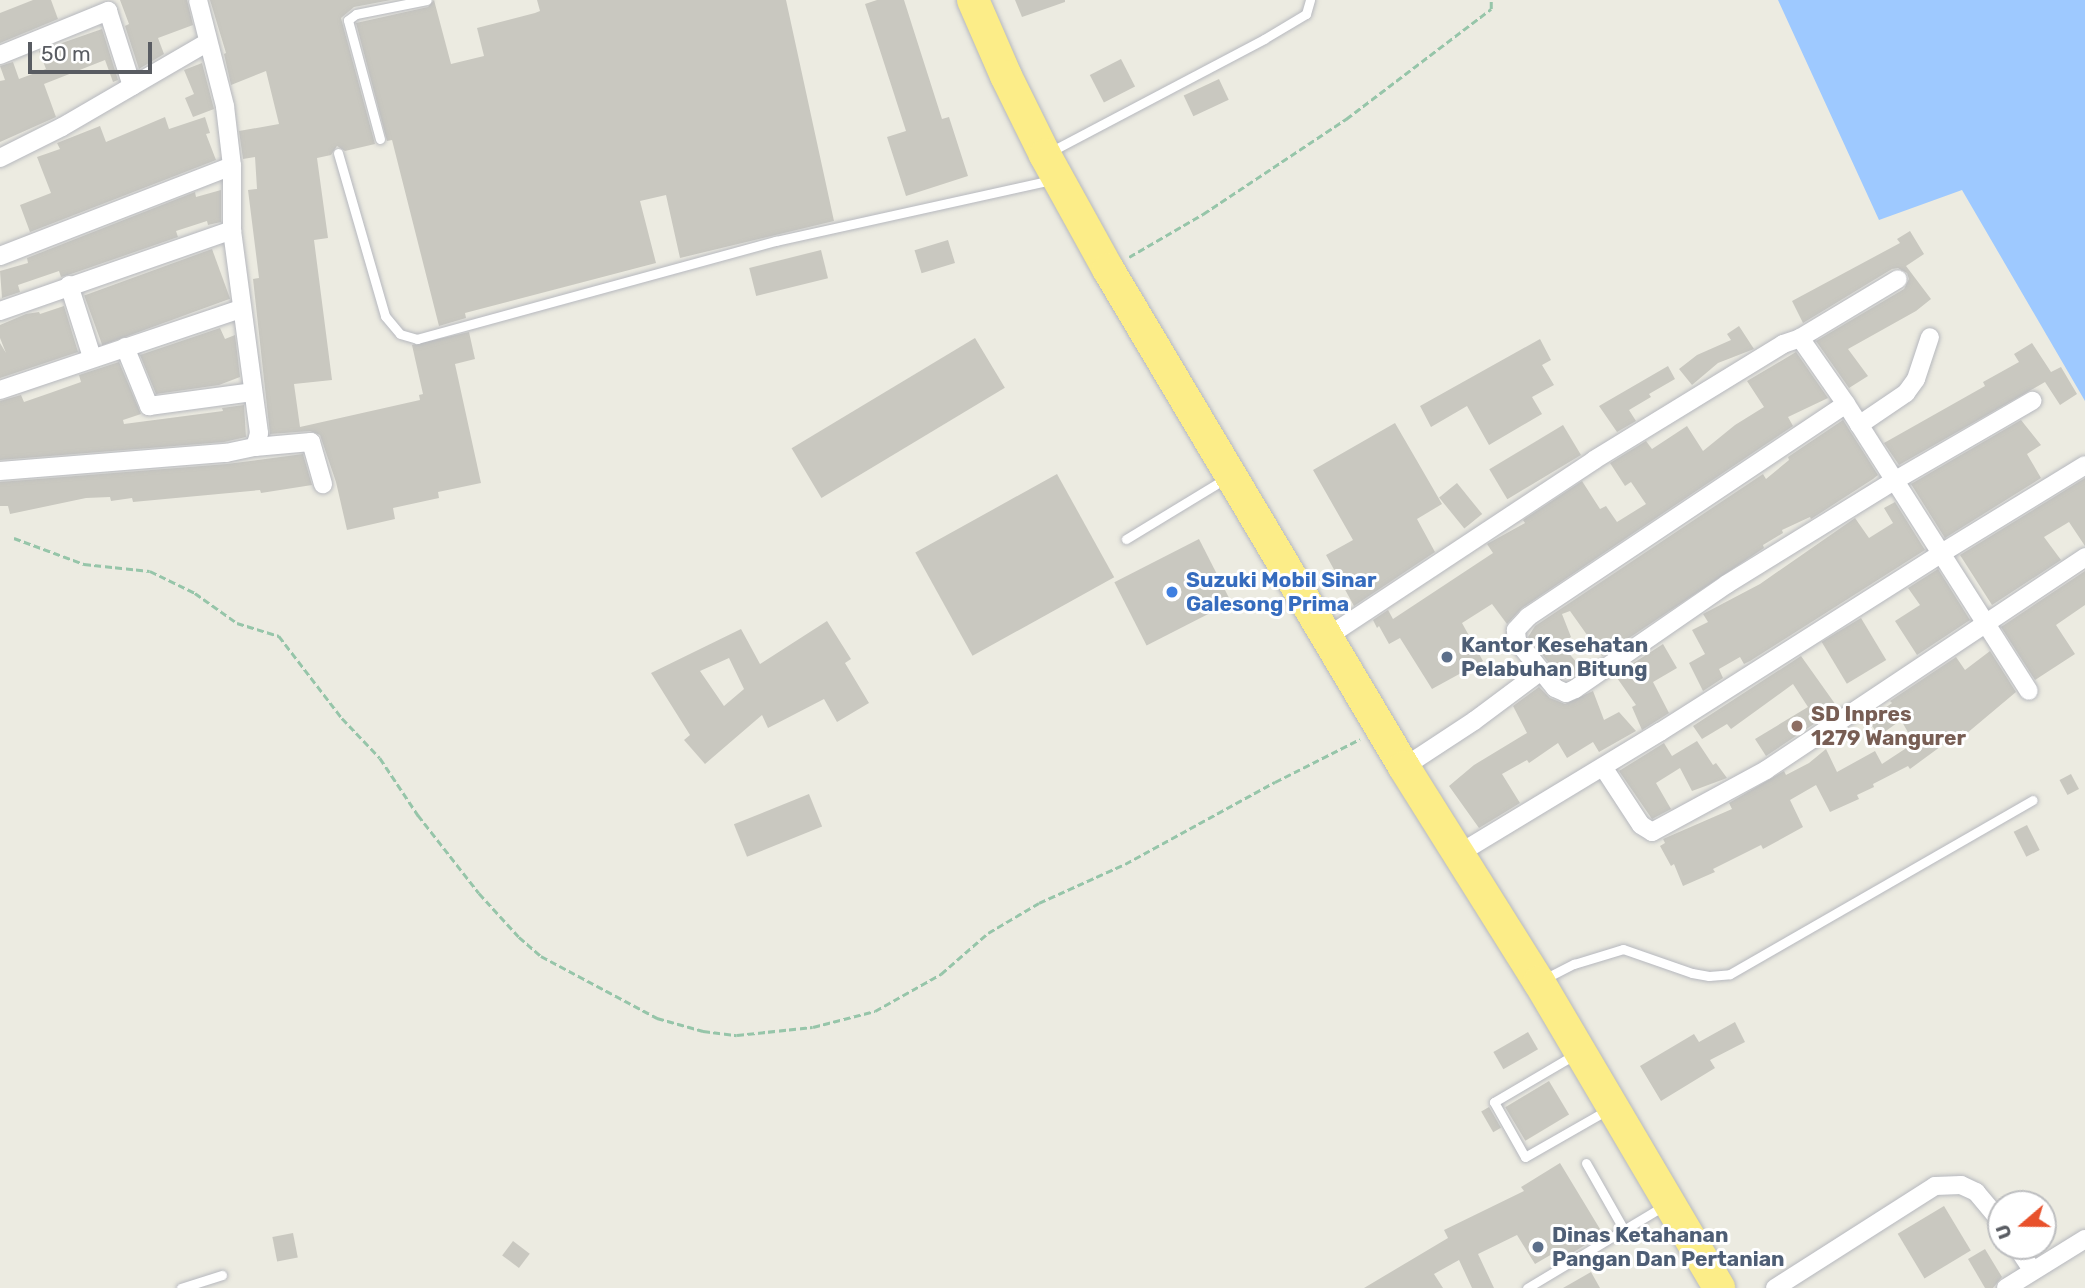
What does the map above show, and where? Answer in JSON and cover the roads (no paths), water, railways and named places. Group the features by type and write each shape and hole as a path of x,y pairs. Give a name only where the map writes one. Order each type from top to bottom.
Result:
{"highway":[{"path":"973,0 1006,76 1051,167 1108,270 1229,477 1539,982 1719,1288"}],"street":[{"path":"198,0 223,89 232,166 232,230 240,309 259,433 254,447"},
{"path":"0,55 106,6 132,86"},
{"path":"0,158 62,127 208,42"},
{"path":"0,256 232,166"},
{"path":"0,311 232,230"},
{"path":"1327,637 1594,460 1783,344 1800,338 1898,279"},
{"path":"69,285 92,357"},
{"path":"0,390 240,309"},
{"path":"1859,425 1906,393 1916,379 1930,337"},
{"path":"1800,338 1846,404 2029,691"},
{"path":"125,347 149,407 253,392"},
{"path":"1846,404 1528,617 1515,636 1560,692 1566,693 1575,689 1727,584 1894,481 2032,401"},
{"path":"0,471 226,453 254,447 311,442 323,484"},
{"path":"1460,853 1603,767 1940,554 2085,466"},
{"path":"1603,767 1641,825 1651,832 1766,770 2085,557"},
{"path":"1405,767 1474,721 1541,671"},
{"path":"1775,1288 1935,1186 1961,1185 1976,1192 1987,1205"},
{"path":"2006,1288 2085,1239"},
{"path":"2025,1260 2032,1270"}],"lane":[{"path":"380,139 348,20 356,14 428,0"},
{"path":"338,153 386,316 400,334 417,339 1051,167 1306,14 1310,0"},
{"path":"1126,538 1229,477"},
{"path":"1539,982 1574,964 1623,949 1692,973 1709,976 1730,974 2033,800"},
{"path":"1580,1052 1494,1102 1525,1157 1614,1107"},
{"path":"1586,1163 1624,1230"},
{"path":"1527,1288 1669,1202"},
{"path":"181,1288 222,1275"}],"water":[{"path":"1778,0 2085,0 2085,401 1962,190 1879,220"}],"place":[{"name":"Suzuki Mobil Sinar Galesong Prima","path":"1172,592"},
{"name":"Kantor Kesehatan Pelabuhan Bitung","path":"1447,657"},
{"name":"SD Inpres 1279 Wangurer","path":"1797,726"},
{"name":"Dinas Ketahanan Pangan Dan Pertanian","path":"1538,1247"}]}
